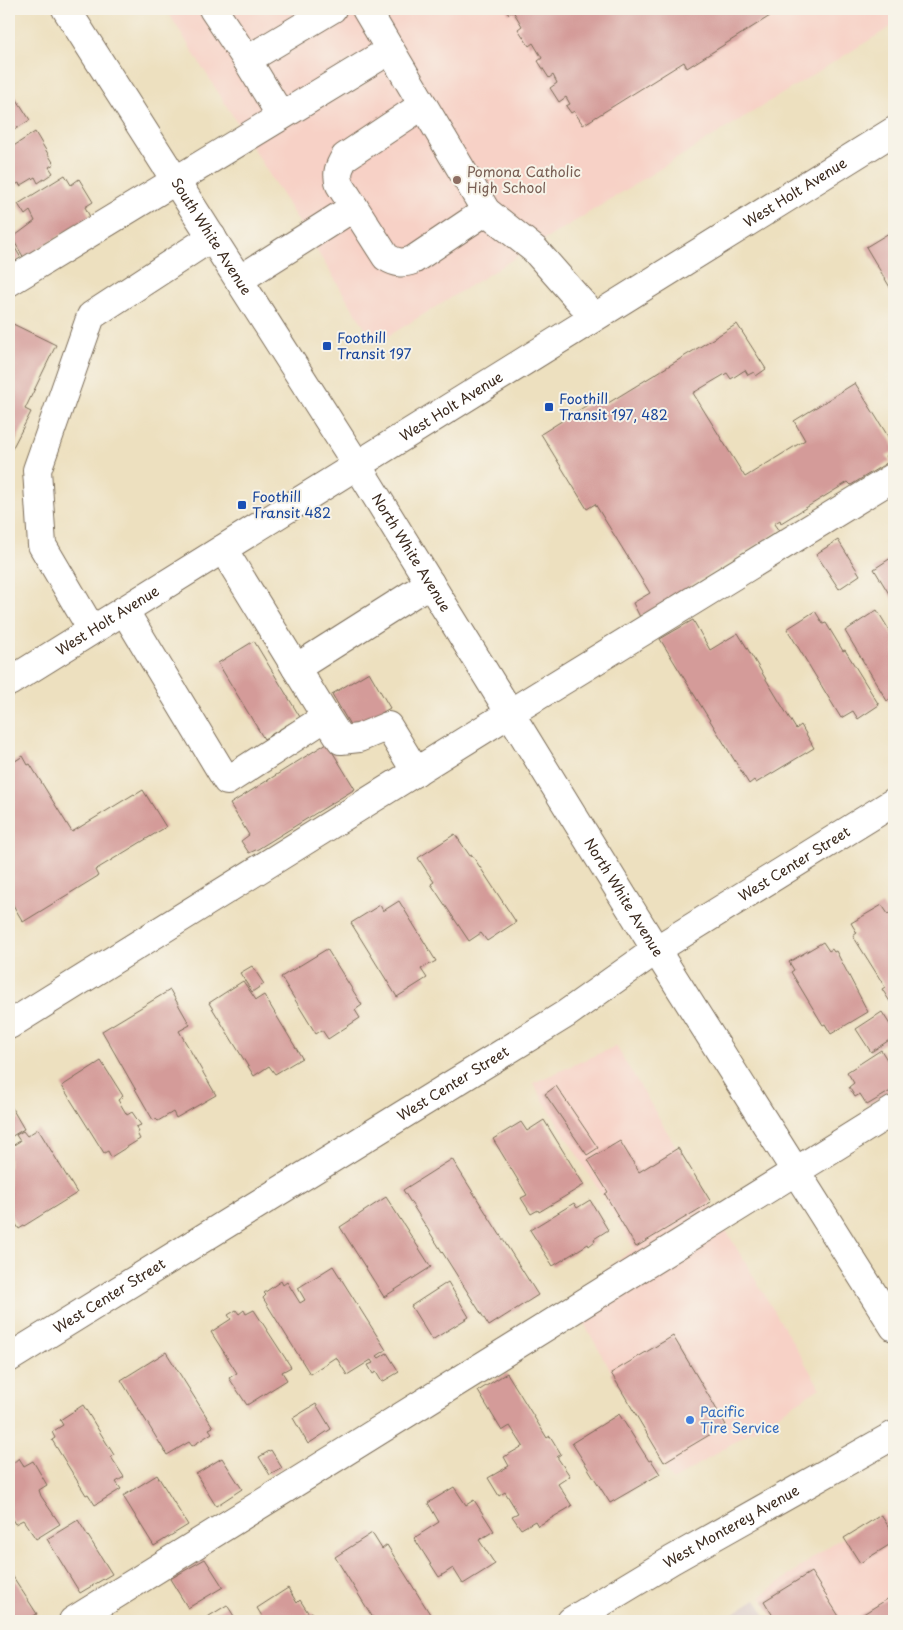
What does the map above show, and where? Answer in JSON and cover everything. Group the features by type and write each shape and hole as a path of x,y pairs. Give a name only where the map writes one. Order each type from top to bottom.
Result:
{"street":[{"name":"South White Avenue","path":"66,9 357,465"},
{"path":"213,9 281,116"},
{"path":"247,60 332,9"},
{"path":"366,9 486,212 535,250 594,317"},
{"path":"9,282 390,50"},
{"path":"423,105 345,157 339,166 337,177 340,185 386,257 394,262 403,263 413,260 486,212"},
{"name":"West Holt Avenue","path":"9,682 894,131"},
{"path":"239,280 354,207"},
{"path":"92,630 42,545 37,470 91,316 212,237"},
{"name":"North White Avenue","path":"357,465 656,950 894,1327"},
{"path":"9,1025 510,713 894,477"},
{"path":"223,548 341,740 359,738 388,726 416,772"},
{"path":"296,668 430,583"},
{"path":"124,610 227,781 326,717"},
{"name":"West Center Street","path":"9,1358 566,1014 656,950 894,802"},
{"path":"73,1621 894,1110"},
{"name":"West Monterey Avenue","path":"571,1621 672,1560 894,1436"}],"shaded area":[{"name":"Pomona Catholic High School","path":"166,9 894,9 894,25 390,335 370,336"},
{"path":"616,1046 820,1388 672,1481 570,1298 634,1248 533,1083"},
{"path":"887,1513 894,1515 894,1621 775,1621 761,1596 832,1544"},
{"path":"756,1599 769,1621 721,1621"}],"building":[{"path":"506,9 770,9 766,11 770,16 687,68 684,62 583,125 574,111 571,113 566,106 570,104 566,97 559,102 550,88 557,83 553,75 549,78 538,61 542,58 533,43 529,46 518,29 522,26 513,11 509,14"},
{"path":"9,87 30,120 9,133"},
{"path":"35,132 54,164 49,167 53,173 38,183 35,177 20,186 19,183 13,186 9,179 9,149"},
{"path":"65,175 71,185 79,179 93,202 85,207 90,217 24,258 12,238 35,221 30,211 25,215 18,204"},
{"path":"894,230 894,294 866,247"},
{"path":"9,238 21,258 9,265"},
{"path":"9,322 56,345 25,409 31,412 12,449 9,447"},
{"path":"737,324 766,369 756,376 754,372 748,375 745,370 731,379 727,373 693,393 745,477 805,440 794,421 855,383 894,446 894,451 886,456 890,461 851,485 848,482 781,523 780,520 774,524 779,531 640,617 633,603 650,593 595,504 587,509 541,434 600,397 605,405"},
{"path":"838,540 860,575 839,589 816,554"},
{"path":"894,556 894,602 874,569"},
{"path":"877,610 894,638 894,696 887,701 845,631"},
{"path":"815,611 823,624 826,623 843,651 845,650 879,705 858,719 853,711 841,718 787,629"},
{"path":"693,620 710,650 738,633 796,729 801,725 814,748 756,783 754,780 749,784 660,639"},
{"path":"254,641 300,717 264,739 218,663"},
{"path":"369,672 390,708 353,730 332,694"},
{"path":"327,743 355,789 249,853 241,841 249,835 230,804"},
{"path":"23,756 28,765 30,764 72,832 143,790 166,827 95,870 98,876 23,922 9,898 9,765"},
{"path":"455,834 470,856 472,855 516,922 487,941 481,933 469,941 431,884 434,882 418,858"},
{"path":"399,901 436,961 421,969 427,978 397,997 351,923 380,905 383,911"},
{"path":"882,905 888,914 893,911 894,914 894,1008 882,989 885,987 853,936 857,933 851,923"},
{"path":"823,942 829,951 832,949 834,952 836,951 868,1012 831,1034 825,1024 823,1025 791,972 794,970 789,962"},
{"path":"327,949 362,1005 355,1010 360,1018 328,1039 322,1030 316,1034 281,977"},
{"path":"252,966 264,984 252,992 240,973"},
{"path":"243,981 256,1000 264,995 302,1058 275,1074 269,1066 254,1076 209,1003"},
{"path":"170,990 190,1025 179,1031 216,1095 176,1118 173,1112 158,1121 156,1119 153,1120 102,1031"},
{"path":"882,1012 894,1031 894,1037 871,1052 856,1029"},
{"path":"881,1050 894,1071 894,1089 867,1105 860,1094 855,1097 849,1087 854,1083 847,1072"},
{"path":"101,1061 123,1096 118,1100 127,1115 132,1112 141,1125 136,1127 140,1139 111,1157 108,1151 104,1153 62,1086"},
{"path":"556,1086 598,1148 587,1155 545,1094"},
{"path":"9,1103 24,1129 9,1138"},
{"path":"544,1120 584,1185 539,1212 538,1210 531,1214 521,1198 527,1195 493,1139 521,1122 527,1131"},
{"path":"38,1129 77,1193 19,1229 9,1213 9,1148 20,1141 16,1135 23,1131 27,1136"},
{"path":"620,1141 639,1172 678,1148 711,1202 636,1247 605,1194 608,1192 588,1160"},
{"path":"452,1159 538,1295 489,1326 403,1190"},
{"path":"386,1197 431,1267 384,1297 340,1227"},
{"path":"590,1200 608,1230 594,1239 595,1241 589,1246 588,1244 553,1266 530,1230 574,1203 577,1208"},
{"path":"333,1266 386,1350 377,1356 379,1358 387,1353 399,1372 382,1382 376,1372 373,1374 368,1365 373,1363 371,1360 347,1375 336,1357 310,1374 263,1298 266,1295 264,1293 281,1281 283,1285 287,1282 300,1303 305,1300 298,1288"},
{"path":"448,1282 469,1317 432,1340 411,1306"},
{"path":"236,1310 239,1314 244,1310 246,1314 254,1310 291,1367 282,1372 287,1380 247,1405 229,1378 237,1373 211,1332 231,1319 228,1315"},
{"path":"673,1336 726,1425 664,1462 611,1373"},
{"path":"166,1352 213,1427 209,1429 212,1433 192,1446 189,1442 167,1455 121,1380"},
{"path":"507,1373 547,1438 550,1436 561,1454 557,1457 570,1476 558,1484 572,1506 538,1526 535,1521 521,1529 512,1516 518,1513 505,1492 499,1496 488,1478 509,1466 504,1457 523,1446 510,1426 502,1431 478,1391"},
{"path":"316,1404 331,1429 308,1444 293,1418"},
{"path":"83,1405 114,1455 111,1457 124,1477 116,1482 121,1489 95,1505 88,1494 86,1495 52,1440 55,1438 52,1432 63,1425 60,1420"},
{"path":"619,1414 649,1461 651,1460 660,1474 610,1503 572,1443"},
{"path":"271,1450 282,1468 270,1475 259,1457"},
{"path":"9,1456 13,1463 19,1458 24,1466 33,1461 47,1485 39,1490 41,1496 60,1524 36,1539 23,1520 15,1524 9,1517"},
{"path":"222,1458 242,1489 216,1506 196,1474"},
{"path":"157,1475 188,1525 154,1546 123,1496"},
{"path":"454,1487 466,1505 474,1500 494,1531 479,1540 495,1564 463,1584 453,1568 439,1577 414,1538 439,1522 428,1503"},
{"path":"881,1515 894,1535 894,1542 860,1563 844,1538"},
{"path":"78,1520 112,1574 80,1593 47,1539"},
{"path":"372,1533 382,1549 387,1545 430,1614 417,1621 375,1621 335,1557"},
{"path":"205,1559 223,1587 188,1608 170,1579"},
{"path":"10,1572 37,1614 25,1621 9,1621"},
{"path":"811,1572 842,1621 776,1621 764,1601"},
{"path":"288,1588 297,1603 300,1600 309,1614 312,1612 318,1621 265,1621 257,1608"},
{"path":"894,1595 894,1621 852,1621"},
{"path":"227,1605 237,1621 201,1621"}],"place":[{"name":"Pomona Catholic High School","path":"457,180"},
{"name":"Foothill Transit 197","path":"327,346"},
{"name":"Foothill Transit 197, 482","path":"549,407"},
{"name":"Foothill Transit 482","path":"242,505"},
{"name":"Pacific Tire Service","path":"690,1420"}]}
